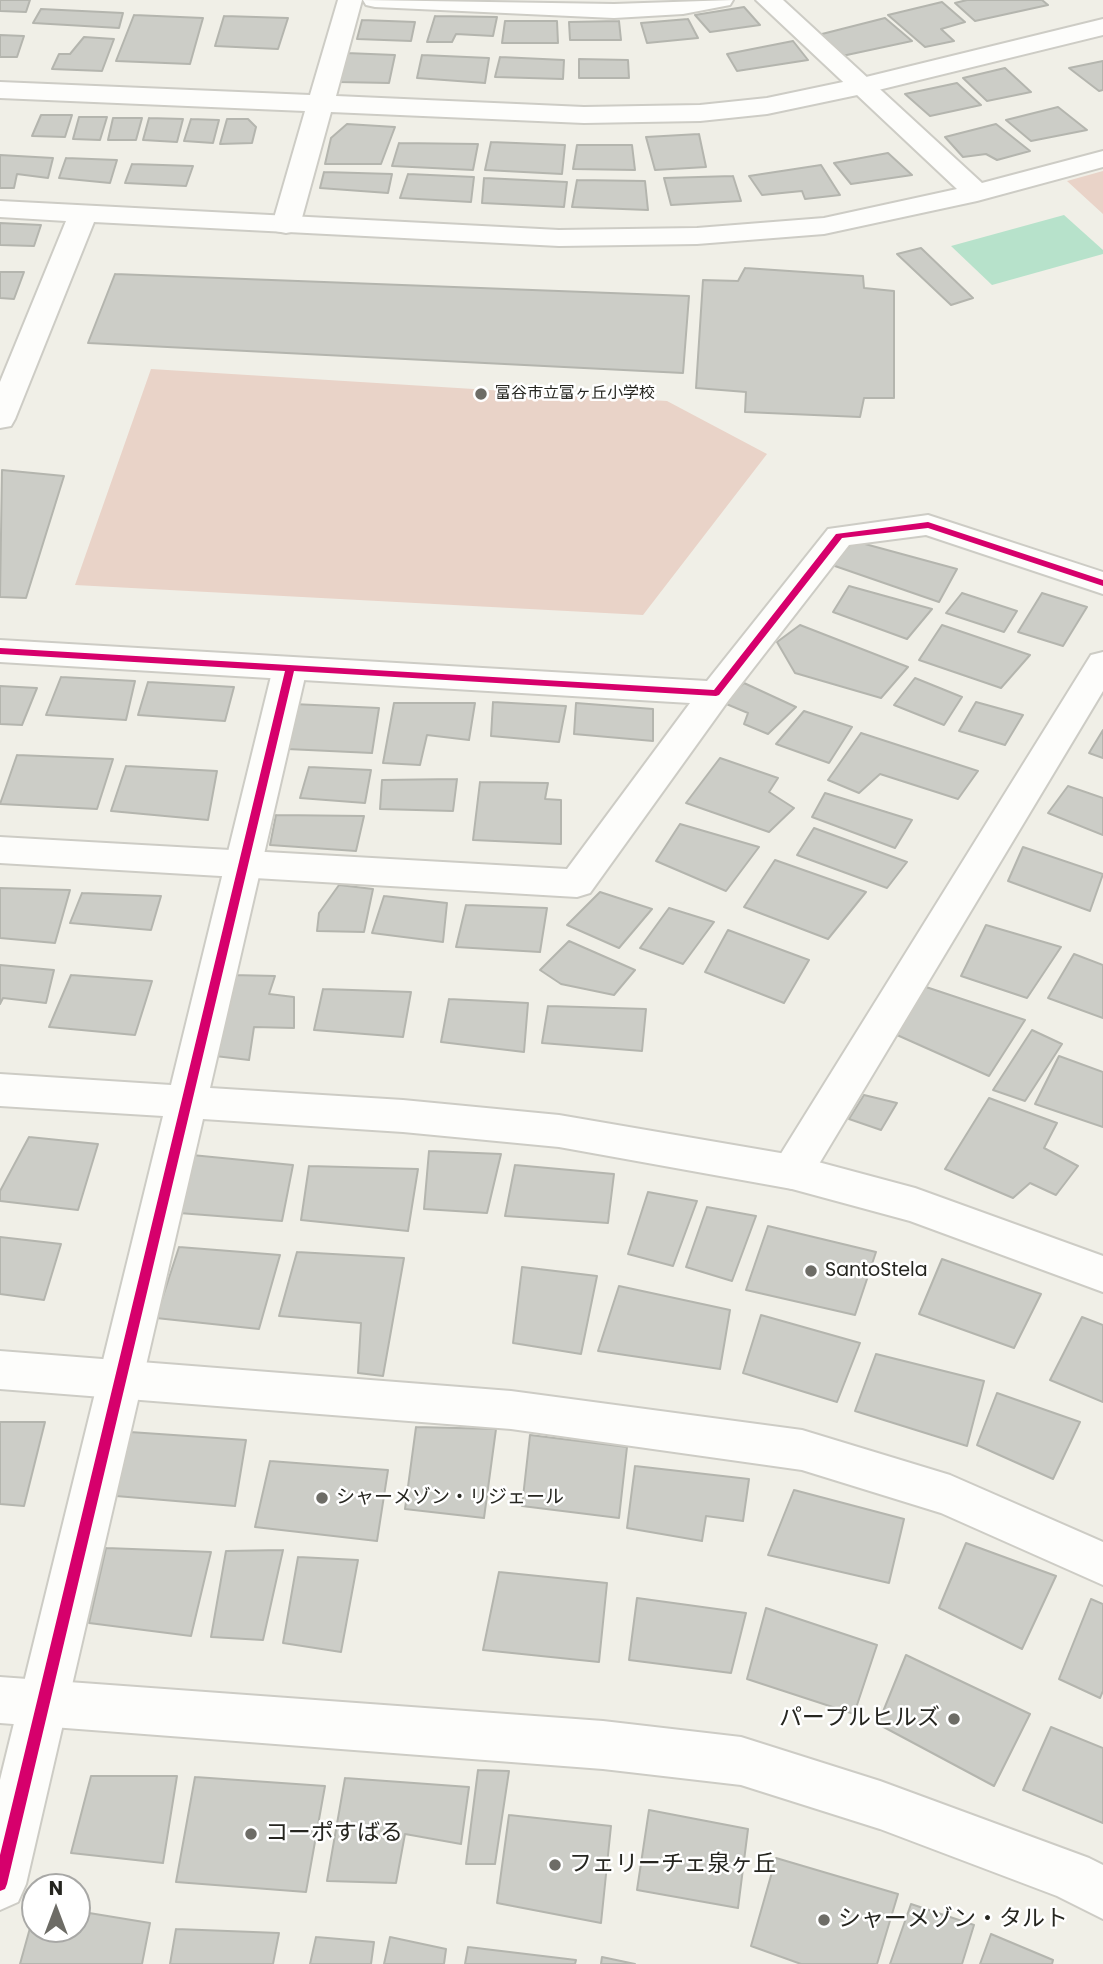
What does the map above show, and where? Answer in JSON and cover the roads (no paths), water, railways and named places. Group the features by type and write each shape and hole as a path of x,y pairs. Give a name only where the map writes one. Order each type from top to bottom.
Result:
{"street":[{"path":"286,225 350,0"},
{"path":"375,0 614,11 683,7 721,0"},
{"path":"768,0 977,193"},
{"path":"0,90 643,117 767,106 862,86 1103,27"},
{"path":"0,209 559,238 697,236 824,226 977,193 1103,159"},
{"path":"0,419 83,214"},
{"path":"0,339 33,341"},
{"path":"0,850 243,866 578,883 716,693 839,536 928,525 1103,583"},
{"path":"0,651 716,693"},
{"path":"792,1172 1103,663"},
{"path":"0,1884 22,1701 120,1380 290,668"},
{"path":"0,1090 403,1116 559,1131 792,1172 915,1205 1103,1274"},
{"path":"0,1370 511,1410 802,1450 950,1494 1103,1564"},
{"path":"22,1701 603,1745 741,1762 880,1805 1071,1876 1103,1893"}],"place":[{"name":"富谷市立富ヶ丘小学校","path":"481,394"},
{"name":"SantoStela","path":"811,1271"},
{"name":"シャーメゾン・リジェール","path":"322,1498"},
{"name":"パープルヒルズ","path":"954,1719"},
{"name":"コーポすばる","path":"251,1834"},
{"name":"フェリーチェ泉ヶ丘","path":"555,1865"},
{"name":"シャーメゾン・タルト","path":"824,1920"}]}
